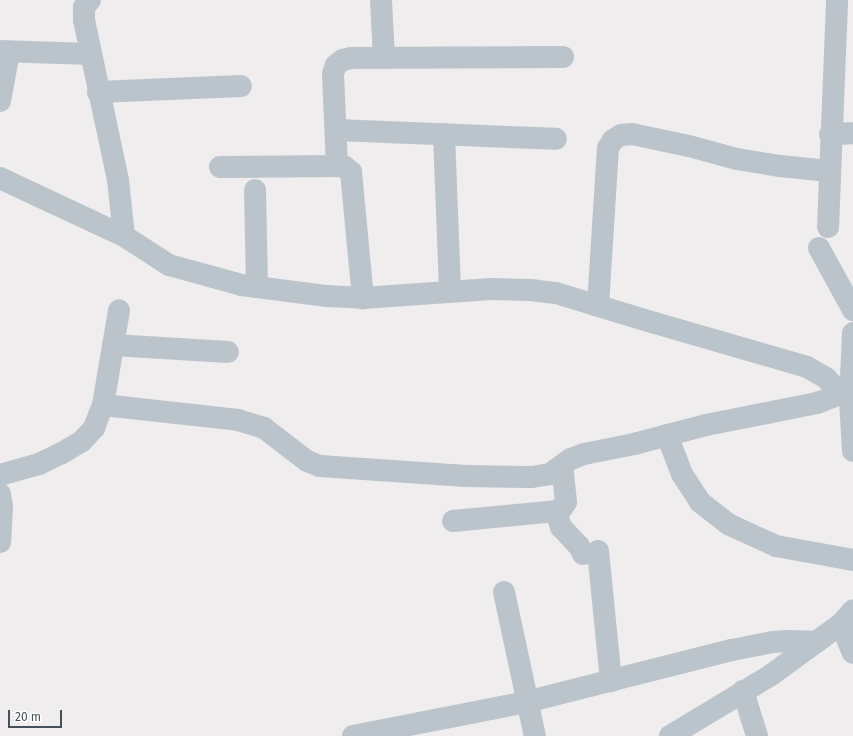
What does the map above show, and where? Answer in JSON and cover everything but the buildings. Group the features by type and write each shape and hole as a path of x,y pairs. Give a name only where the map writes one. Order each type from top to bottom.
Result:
{"street":[{"path":"90,0 84,7 84,20 98,92 118,180 124,236"},
{"path":"381,0 384,58"},
{"path":"828,227 830,134 837,0"},
{"path":"0,101 4,51 91,54"},
{"path":"337,166 333,74 336,65 343,60 351,58 563,58"},
{"path":"98,92 241,86"},
{"path":"336,130 556,139"},
{"path":"830,134 853,133"},
{"path":"444,134 450,292"},
{"path":"598,306 608,148 613,140 621,135 632,134 668,141 737,159 780,166 829,171"},
{"path":"220,167 337,166 345,167 351,172 363,298"},
{"path":"0,178 124,236 169,265 242,285 327,296 363,298 491,289 531,290 556,293 807,366 826,378 848,398"},
{"path":"255,190 257,287"},
{"path":"819,248 853,310"},
{"path":"0,475 39,464 62,453 82,441 94,428 103,405 119,310"},
{"path":"853,333 848,398 853,451"},
{"path":"113,345 228,352"},
{"path":"103,405 238,420 264,428 307,461 320,466 466,476 532,477 550,474 584,454 706,425 848,398"},
{"path":"667,435 682,474 700,502 728,524 776,546 853,560"},
{"path":"453,521 556,511 562,508 566,502 562,466"},
{"path":"0,494 2,506 0,542"},
{"path":"556,511 561,527 579,546 590,552 611,680"},
{"path":"504,592 526,702 535,736"},
{"path":"670,736 770,675 847,617 853,653"},
{"path":"353,736 526,702 732,650 766,643 789,640 813,642"},
{"path":"743,691 757,736"}]}
